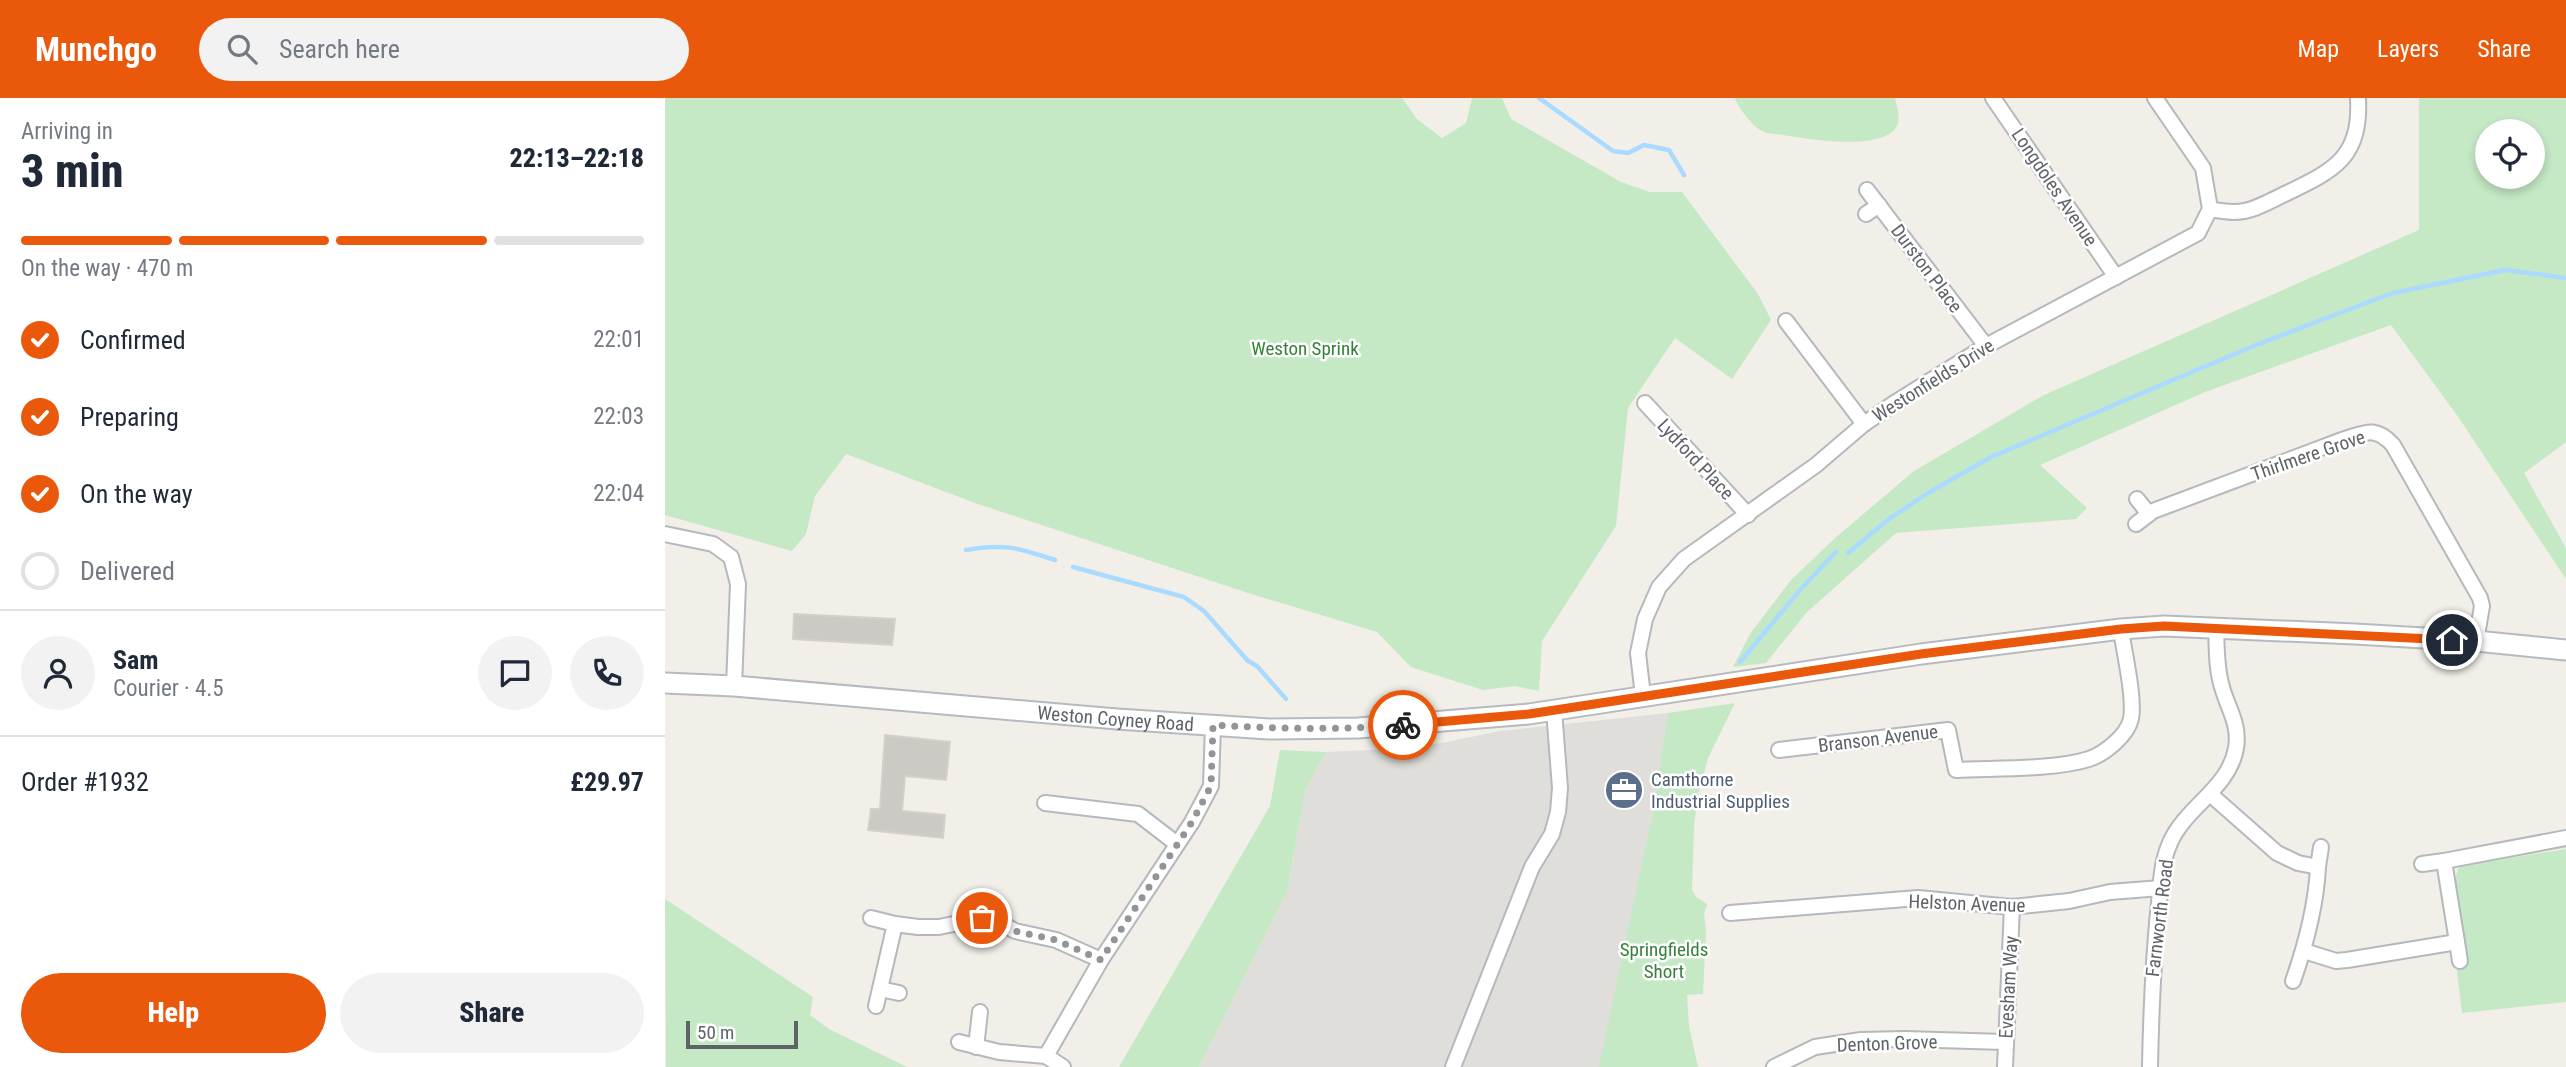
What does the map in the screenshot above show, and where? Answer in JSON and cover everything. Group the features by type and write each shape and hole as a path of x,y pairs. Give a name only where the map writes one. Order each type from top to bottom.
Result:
{"street":[{"name":"Longdoles Avenue","path":"1993,98 2116,277"},
{"path":"2155,98 2203,168 2210,209 2230,213 2248,211 2334,169 2353,142 2358,118 2358,98"},
{"name":"Durston Place","path":"1867,190 1986,346"},
{"path":"1866,214 1879,205"},
{"name":"Westonfields Drive","path":"1643,696 1638,653 1645,619 1659,587 1683,559 1822,460 1864,424 1986,346 2198,233 2210,209"},
{"path":"1786,321 1864,424"},
{"name":"Lydford Place","path":"1645,403 1748,514"},
{"name":"Thirlmere Grove","path":"2136,524 2149,514 2342,440 2363,433 2384,435 2393,445 2480,598 2482,607 2476,641"},
{"path":"2137,499 2149,514"},
{"path":"665,534 713,544 731,557 738,584 734,686"},
{"name":"Weston Coyney Road","path":"665,682 1269,729 1358,728 1554,710 1921,654 2164,626 2476,641 2566,650"},
{"name":"Farnworth Road","path":"2150,1067 2152,976 2162,862 2182,821 2229,771 2236,749 2237,725 2222,688 2216,628"},
{"name":"Branson Avenue","path":"1779,750 1948,730 1956,770 2044,765 2092,758 2122,735 2130,720 2130,691 2121,629"},
{"path":"1453,1067 1532,867 1552,834 1558,812 1560,788 1554,710"},
{"path":"1047,1056 1101,960 1177,844 1211,786 1213,725"},
{"path":"2210,794 2277,853 2298,863 2318,867"},
{"path":"1045,803 1138,814 1177,844"},
{"path":"2421,864 2566,838"},
{"path":"2293,981 2304,951 2315,902 2321,847"},
{"path":"2445,861 2460,961"},
{"name":"Helston Avenue","path":"1730,913 1918,898 2012,907 2069,901 2110,892 2161,888"},
{"name":"Evesham Way","path":"2005,1067 2012,907"},
{"path":"871,918 895,924 939,927 982,918 999,922 1015,931 1056,940 1101,960"},
{"path":"876,1006 895,924"},
{"path":"2304,951 2336,961 2456,942"},
{"path":"880,989 899,993"},
{"path":"976,1046 980,1012"},
{"name":"Denton Grove","path":"1774,1067 1815,1047 1861,1040 2005,1042"},
{"path":"958,1042 999,1052 1047,1056 1063,1067"}],"shaded area":[{"path":"1668,713 1652,815 1600,1067 1199,1067 1287,892 1305,791 1326,752 1394,749 1442,743 1500,731"}],"green space":[{"name":"Weston Sprink","path":"665,98 1402,98 1417,119 1442,138 1466,123 1472,98 1502,98 1511,119 1621,182 1650,192 1682,192 1758,294 1771,320 1732,379 1675,338 1628,408 1616,526 1542,641 1539,691 1515,686 1483,690 1411,667 1377,632 1245,592 975,503 846,454 815,496 806,534 792,551 665,515"},
{"path":"1735,98 1895,98 1898,122 1895,129 1886,136 1858,142 1772,134 1755,126"},
{"path":"2419,98 2566,98 2566,442 2524,473 2566,548 2566,579 2459,418 2391,325 2205,392 2040,465 2087,508 2076,519 1896,533 1807,612 1766,663 1733,667 1750,634 1791,580 1834,539 1914,471 2044,395 2419,230"},
{"name":"Springfields Short","path":"1735,703 1708,758 1694,825 1692,890 1696,897 1707,904 1704,914 1706,931 1703,994 1687,995 1689,1026 1698,1067 1599,1067 1652,815 1668,713"},
{"path":"1280,750 1326,752 1305,791 1287,892 1199,1067 1119,1067 1270,806"},
{"path":"2566,849 2566,1002 2462,1013 2456,963 2468,960 2455,879 2459,866"},
{"path":"665,899 813,997 810,1015 829,1029 907,1067 666,1067"}],"building":[{"path":"794,614 895,619 892,645 793,639"},
{"path":"885,735 950,742 946,780 905,776 902,811 945,815 943,838 868,830 871,809 880,809"}],"waterway":[{"path":"1539,98 1613,151 1628,153 1644,145 1669,150 1684,175"},
{"path":"1848,553 1889,519 1991,457 2256,345 2393,293 2505,270 2566,278"},
{"path":"966,550 1011,548 1055,560"},
{"path":"1740,662 1836,552"},
{"path":"1073,567 1184,597 1204,611 1286,699"}],"way so far":[{"path":"982,918 999,922 1015,931 1056,940 1101,960 1192,822 1211,786 1213,725 1269,729 1403,725"}],"place":[{"name":"Camthorne Industrial Supplies","path":"1624,790"}],"route":[{"path":"1403,725 1529,714 1921,654 2121,629 2164,626 2452,640"}]}
